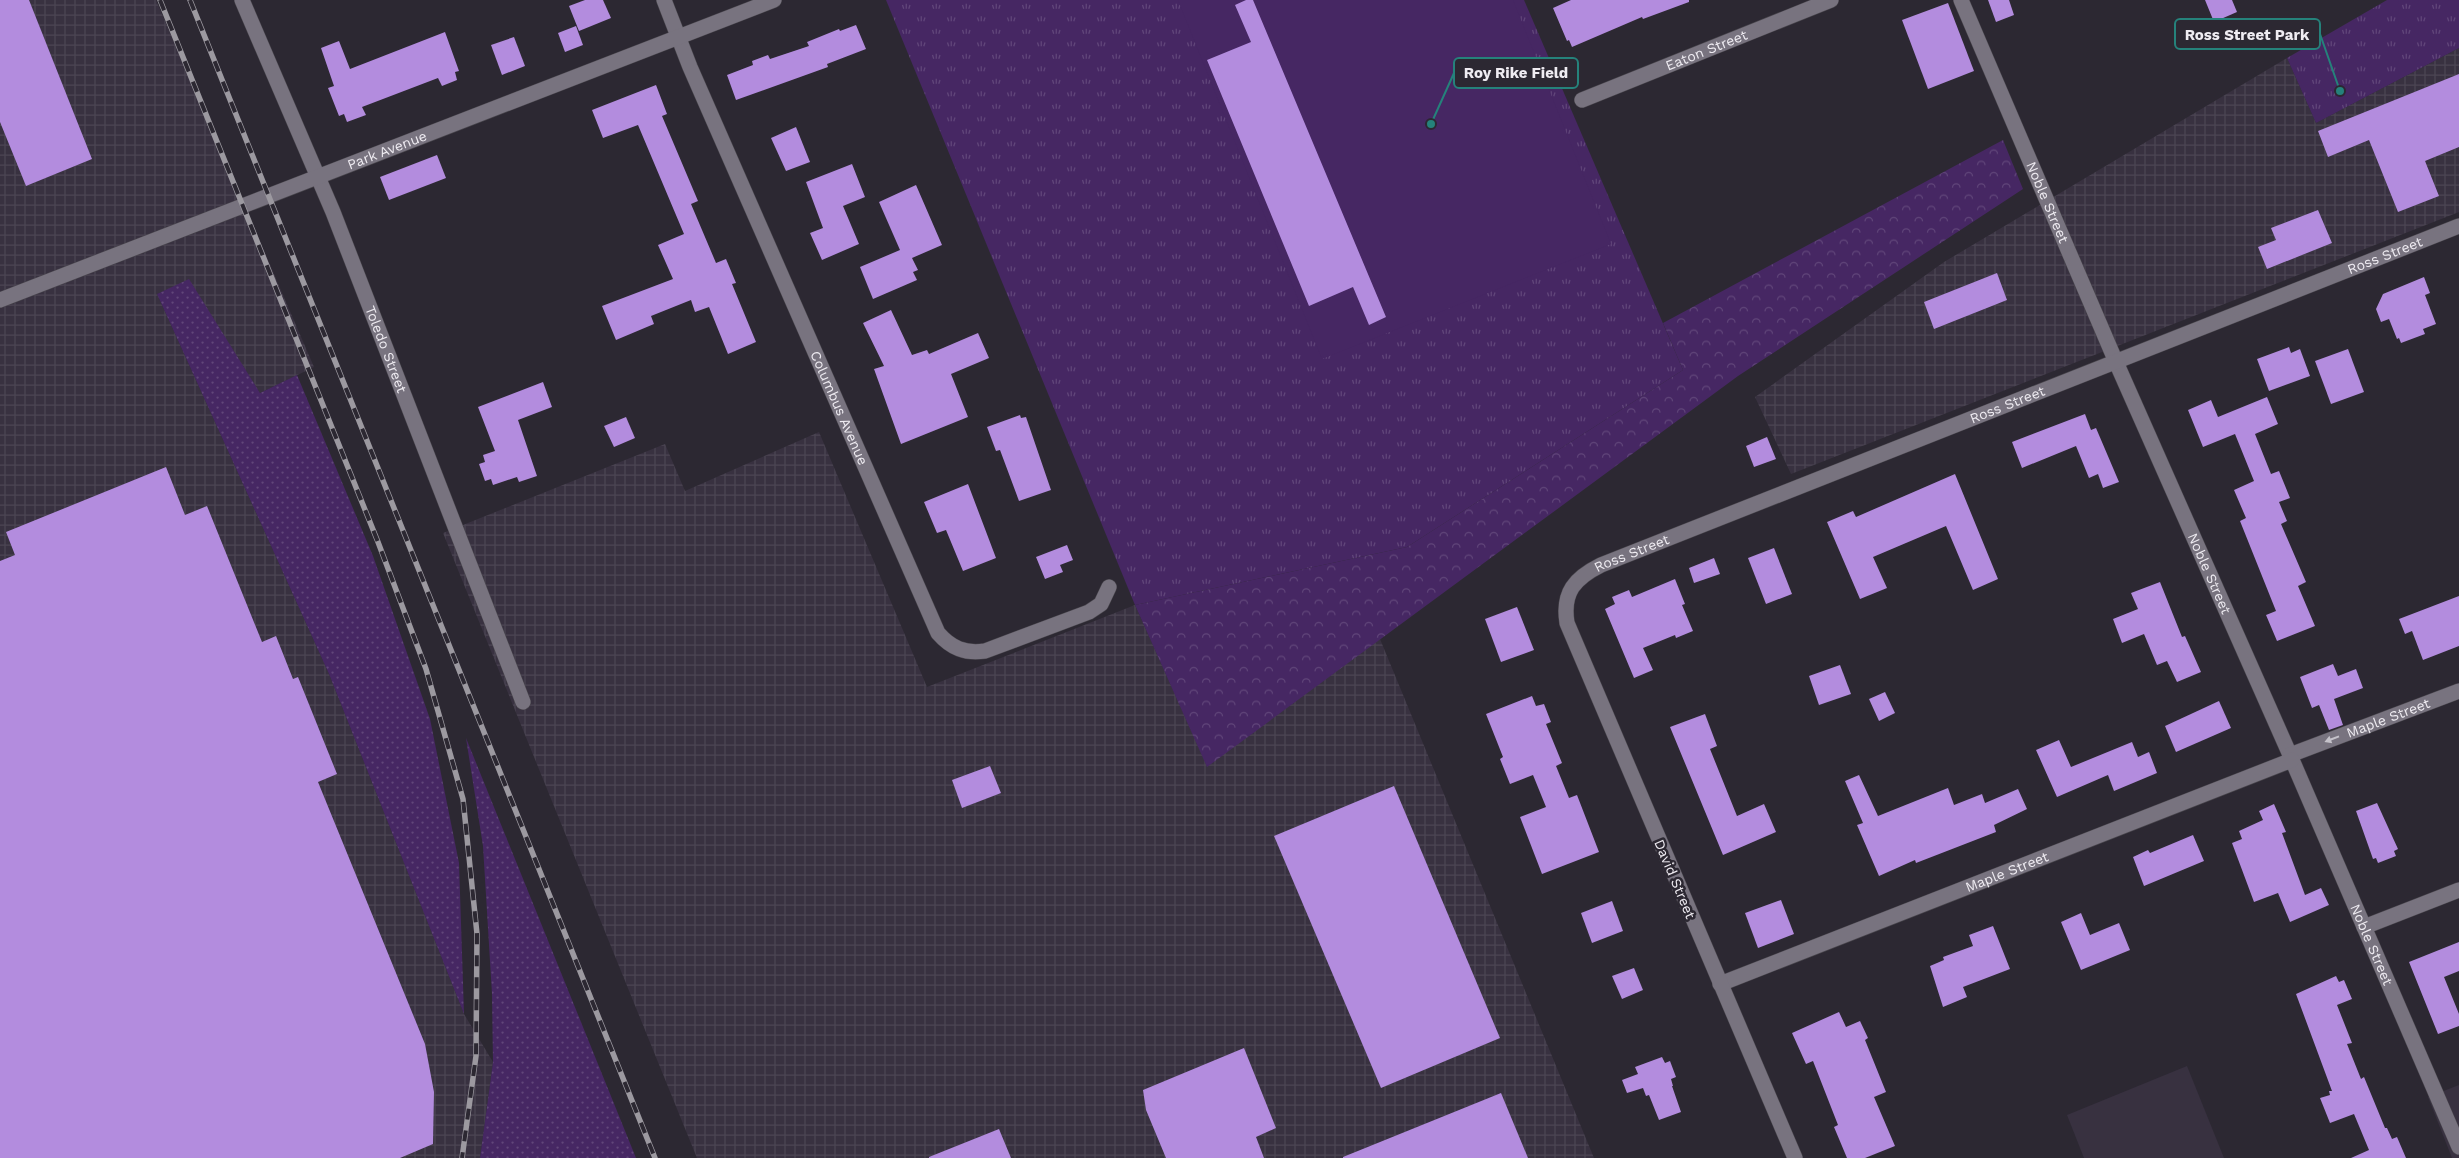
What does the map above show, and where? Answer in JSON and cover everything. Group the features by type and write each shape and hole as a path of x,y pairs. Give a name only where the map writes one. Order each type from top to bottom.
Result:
{"street":[{"name":"Toledo Street","path":"242,0 291,117 318,175 523,702"},
{"name":"Columbus Avenue","path":"664,0 680,36 690,67 938,633 958,650 972,653 985,651 1089,612 1101,604 1110,587"},
{"name":"Park Avenue","path":"0,300 318,175 774,0"},
{"name":"Eaton Street","path":"1582,100 1831,0"},
{"name":"Noble Street","path":"1961,0 2116,362 2291,758 2459,1147"},
{"name":"Ross Street","path":"1568,597 1578,578 1601,565 2459,226"},
{"name":"David Street","path":"1568,597 1567,623 1795,1158"},
{"name":"Maple Street","path":"1720,984 2459,691"},
{"path":"2364,927 2459,890"}],"shaded area":[{"path":"0,0 156,0 314,367 260,393 189,280 157,294 329,674 464,1014 493,1062 480,1158 0,1158"},
{"path":"2459,48 2459,212 1791,474 1755,397 1944,262 2287,58 2316,123"},
{"path":"819,432 927,687 1135,605 1207,766 1380,639 1594,1158 697,1158 443,533 665,444 685,491"},
{"path":"2187,1066 2224,1158 2084,1158 2067,1115"},
{"path":"2459,1085 2459,1158 2452,1158 2428,1097"}],"green space":[{"path":"886,0 1524,0 1683,370 1407,547 1135,605"},
{"path":"1178,0 1513,0 1611,244 1322,359"},
{"path":"2387,0 2459,0 2459,48 2316,123 2287,58"},
{"path":"2003,140 2023,189 1738,376 1207,767 1135,605 1407,547 1683,370 1663,323"},
{"path":"189,279 260,393 297,375 373,556 430,719 459,863 464,1014 329,674 157,294"},
{"path":"466,738 636,1158 480,1158 493,1062 492,994 483,846"}],"building":[{"path":"0,0 29,0 92,159 26,186 0,122"},
{"path":"585,0 603,0 611,18 579,31 569,6"},
{"path":"1246,0 1253,0 1386,317 1369,325 1353,287 1309,306 1207,60 1251,42 1235,5"},
{"path":"1571,0 1689,0 1689,2 1643,19 1642,17 1572,47 1569,40 1567,41 1553,8"},
{"path":"1988,0 2009,0 2014,15 1996,22"},
{"path":"2205,0 2232,0 2237,12 2214,22"},
{"path":"1948,3 1974,71 1928,89 1902,20"},
{"path":"856,25 866,49 827,64 828,67 736,100 727,75 753,65 752,61 768,55 770,59 809,46 807,42 839,29 840,31"},
{"path":"576,26 583,45 565,52 558,33"},
{"path":"445,32 459,71 455,72 457,80 442,86 438,78 362,107 366,115 347,122 344,114 339,116 328,88 334,86 321,48 339,41 350,69"},
{"path":"514,37 525,66 502,75 491,45"},
{"path":"2459,74 2459,147 2425,161 2439,196 2398,212 2369,140 2328,157 2318,131"},
{"path":"656,85 667,114 662,116 698,201 691,204 716,263 726,259 736,283 732,284 756,342 728,354 709,307 695,312 691,300 651,316 654,324 616,340 602,306 673,279 658,245 684,234 638,125 603,138 592,110"},
{"path":"796,127 810,162 786,171 771,138"},
{"path":"437,155 446,178 389,200 380,177"},
{"path":"852,164 865,197 843,206 859,244 822,260 810,233 823,228 806,182"},
{"path":"916,185 942,245 912,258 918,270 913,272 917,280 873,299 860,267 900,250 879,202"},
{"path":"2318,210 2332,243 2267,269 2258,247 2276,240 2271,228"},
{"path":"1997,273 2007,300 1934,329 1924,302"},
{"path":"2424,277 2430,293 2425,295 2436,324 2423,329 2425,334 2401,343 2399,338 2397,339 2389,319 2381,322 2376,309 2383,294"},
{"path":"891,310 912,355 927,350 929,354 978,333 989,358 951,374 968,417 901,444 874,369 884,366 863,323"},
{"path":"2289,347 2291,353 2300,349 2310,376 2269,391 2257,359"},
{"path":"2348,349 2364,392 2331,404 2315,361"},
{"path":"543,382 552,407 518,420 537,476 519,482 517,477 493,485 491,479 485,481 479,464 485,462 483,455 495,451 478,407"},
{"path":"2267,397 2278,424 2255,434 2271,474 2279,471 2290,498 2279,502 2287,521 2281,524 2306,582 2298,586 2315,626 2277,641 2266,615 2276,611 2240,521 2246,518 2234,490 2254,481 2235,434 2203,447 2188,410 2211,400 2218,417"},
{"path":"2085,414 2091,430 2096,428 2119,482 2103,488 2098,474 2089,478 2076,446 2022,468 2012,442"},
{"path":"1020,415 1021,418 1026,417 1051,490 1019,501 1000,450 996,451 987,427"},
{"path":"626,417 635,438 614,447 604,426"},
{"path":"1767,437 1776,459 1754,467 1746,446"},
{"path":"166,467 185,515 207,506 262,642 276,636 293,679 298,677 337,774 318,782 425,1044 434,1092 433,1144 400,1158 0,1158 0,561 15,555 6,532"},
{"path":"1955,474 1998,579 1973,590 1946,526 1873,557 1887,588 1860,599 1827,522 1853,511 1856,517"},
{"path":"968,484 996,558 963,571 946,530 937,533 924,502"},
{"path":"1067,545 1073,560 1060,565 1063,572 1045,579 1036,557"},
{"path":"1774,548 1792,594 1766,604 1748,558"},
{"path":"1714,558 1720,574 1694,583 1689,568"},
{"path":"1675,579 1685,604 1682,605 1693,631 1676,638 1675,635 1643,648 1653,670 1634,678 1605,609 1615,604 1612,597 1629,590 1632,597"},
{"path":"2160,582 2182,637 2185,636 2201,672 2177,682 2167,661 2157,665 2144,634 2122,643 2113,619 2138,609 2131,593"},
{"path":"2459,596 2459,646 2423,660 2412,631 2405,634 2399,619"},
{"path":"1517,607 1534,650 1501,662 1485,619"},
{"path":"2333,664 2338,676 2356,669 2363,688 2334,699 2343,725 2329,730 2319,705 2312,708 2300,677"},
{"path":"1840,665 1851,694 1819,705 1809,676"},
{"path":"1885,692 1895,713 1879,721 1869,699"},
{"path":"1532,696 1536,706 1544,704 1551,722 1546,724 1562,763 1556,766 1569,798 1577,795 1599,852 1542,874 1520,817 1546,807 1533,775 1510,784 1500,759 1503,757 1486,714"},
{"path":"2219,701 2231,728 2176,752 2165,726"},
{"path":"1705,714 1717,746 1710,749 1737,816 1764,804 1776,832 1723,855 1670,727"},
{"path":"2059,740 2071,767 2132,742 2138,757 2149,752 2157,773 2114,791 2108,775 2057,797 2036,750"},
{"path":"990,766 1001,793 962,808 952,780"},
{"path":"1859,775 1878,816 1948,788 1954,805 1982,794 1985,803 2018,789 2027,809 1994,825 1996,832 1916,863 1915,860 1879,876 1857,825 1863,823 1845,781"},
{"path":"1394,786 1500,1038 1381,1088 1274,836"},
{"path":"2377,803 2398,849 2394,851 2396,856 2378,863 2376,858 2373,859 2356,811"},
{"path":"2274,804 2286,832 2282,833 2305,895 2321,888 2329,905 2290,922 2278,893 2254,902 2232,843 2242,839 2239,831 2263,820 2259,811"},
{"path":"2193,835 2204,861 2144,886 2133,857 2148,850 2150,853"},
{"path":"1781,900 1794,934 1758,948 1745,913"},
{"path":"1612,901 1623,931 1592,943 1581,913"},
{"path":"2081,913 2090,935 2119,923 2130,950 2081,970 2061,922"},
{"path":"1993,926 2010,969 1963,987 1967,997 1943,1007 1930,966 1944,960 1943,957 1973,946 1969,935"},
{"path":"2459,942 2459,971 2444,977 2459,1014 2459,1026 2438,1034 2409,962"},
{"path":"1634,968 1643,990 1622,999 1612,976"},
{"path":"2336,976 2339,982 2344,980 2352,999 2337,1005 2352,1043 2347,1044 2361,1079 2364,1077 2385,1128 2387,1128 2392,1139 2397,1137 2406,1158 2351,1158 2369,1150 2354,1114 2330,1123 2320,1098 2330,1095 2329,1091 2332,1091 2296,994"},
{"path":"1839,1012 1846,1027 1860,1021 1868,1038 1865,1040 1886,1092 1874,1097 1895,1146 1865,1158 1847,1158 1834,1127 1838,1125 1813,1061 1806,1064 1792,1033"},
{"path":"1244,1048 1276,1128 1256,1137 1264,1158 1166,1158 1146,1110 1143,1090"},
{"path":"1662,1057 1665,1063 1670,1061 1676,1077 1671,1079 1672,1086 1681,1112 1659,1120 1649,1095 1646,1096 1643,1088 1627,1093 1622,1080 1638,1074 1635,1067"},
{"path":"1501,1093 1528,1158 1343,1158 1343,1157"},
{"path":"999,1129 1011,1158 929,1158 929,1157"}],"railway":[{"path":"160,0 378,542 426,669 463,799 477,934 476,1056 462,1158"},
{"path":"190,0 655,1158"}],"place":[{"name":"Ross Street Park","path":"2340,91"},
{"name":"Roy Rike Field","path":"1431,124"}]}
